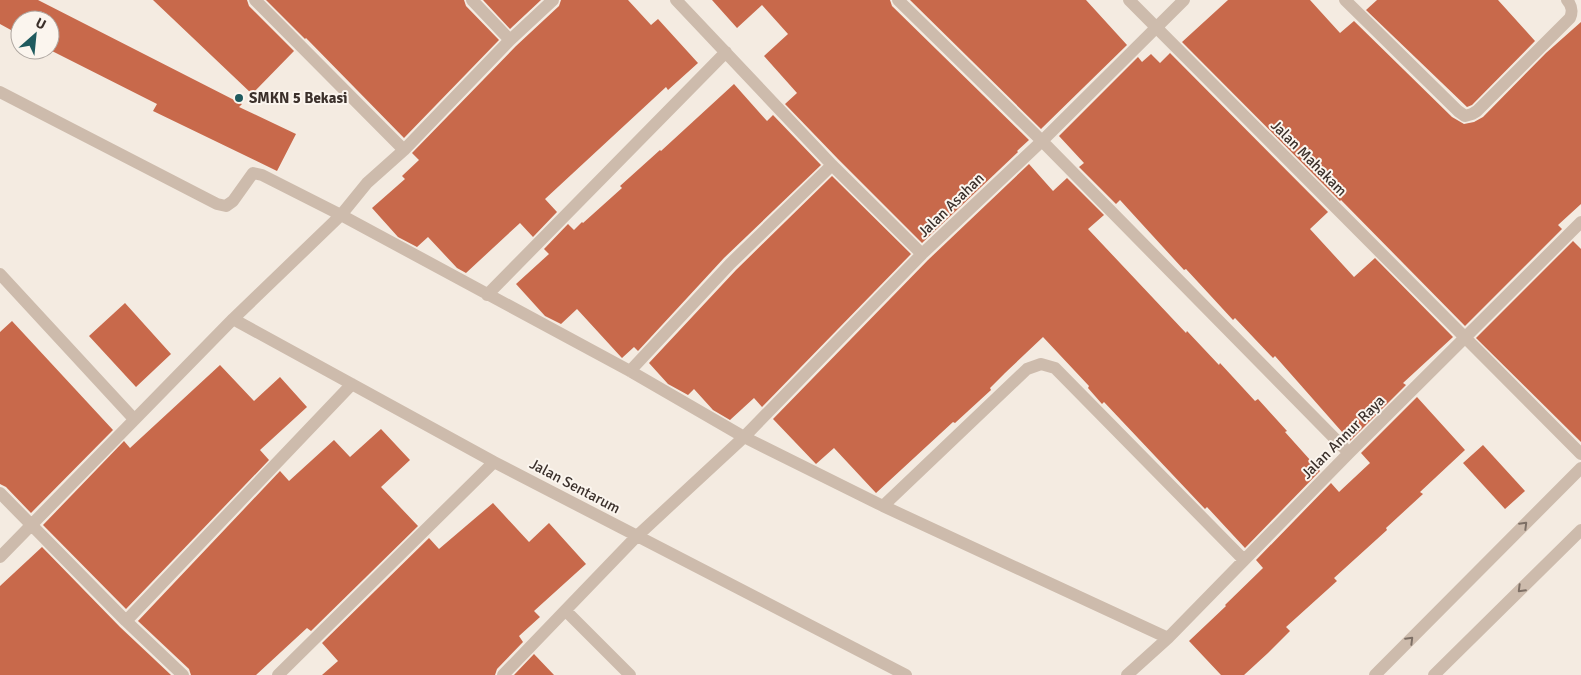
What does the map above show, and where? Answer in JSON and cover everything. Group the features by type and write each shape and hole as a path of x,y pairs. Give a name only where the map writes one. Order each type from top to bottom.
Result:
{"street":[{"path":"256,0 404,150"},
{"path":"472,0 510,40"},
{"path":"0,557 233,319 341,215 367,183 404,150 510,40 553,0"},
{"path":"676,0 832,164 922,254"},
{"path":"898,0 1042,141 1349,453"},
{"name":"Jalan Mahakam","path":"1129,0 1581,454"},
{"name":"Jalan Asahan","path":"503,675 636,537 744,437 922,254 1042,141 1184,0"},
{"path":"1345,0 1465,116 1477,111 1570,18 1571,7 1566,0"},
{"path":"487,295 726,52"},
{"path":"0,92 217,204 226,206 233,201 253,173 262,175 341,215 630,371 744,437 883,506 1168,638"},
{"path":"630,371 730,264 832,164"},
{"name":"Jalan Annur Raya","path":"1127,675 1168,638 1349,453 1581,222"},
{"path":"0,274 134,419"},
{"name":"Jalan Sentarum","path":"233,319 494,462 906,675"},
{"path":"883,506 1027,370 1041,364 1055,368 1244,560"},
{"path":"126,622 352,384"},
{"path":"278,675 494,462"},
{"path":"1375,675 1581,468"},
{"path":"0,493 126,622 183,675"},
{"path":"1434,675 1581,530"},
{"path":"566,611 630,675"}],"building":[{"path":"0,0 38,0 58,10 10,10 10,30 0,24"},
{"path":"153,0 247,0 249,6 294,51 252,94"},
{"path":"266,0 464,0 466,6 499,40 404,138"},
{"path":"483,0 541,0 510,29"},
{"path":"561,0 628,0 651,25 658,19 698,63 668,90 666,87 545,199 557,212 533,237 520,223 466,273 457,268 428,237 417,247 398,237 372,208 405,179 402,176 419,160 412,153 516,46 559,6"},
{"path":"712,0 890,0 892,6 1029,140 922,243 785,104 797,93 764,56 788,34 762,5 737,28"},
{"path":"910,0 1086,0 1127,45 1041,129"},
{"path":"1228,0 1310,0 1340,33 1354,21 1452,117 1464,124 1474,122 1483,117 1546,53 1581,22 1581,204 1558,225 1562,229 1465,326 1182,42"},
{"path":"1377,0 1498,0 1535,41 1472,105 1467,107 1366,10"},
{"path":"60,11 242,104 239,107 296,134 277,171 153,111 157,104 60,55"},
{"path":"1170,53 1328,212 1310,229 1354,277 1375,258 1453,337 1403,383 1406,385 1350,441 1275,356 1273,358 1235,318 1233,320 1120,200 1116,204 1079,167 1084,163 1059,136 1138,57 1142,62 1151,54 1160,63"},
{"path":"734,84 767,121 773,115 821,165 724,258 638,351 634,347 622,358 577,309 561,324 545,316 516,284 549,254 544,249 568,224 574,230 583,223 622,188 620,186"},
{"path":"1029,164 1053,191 1067,178 1104,215 1088,229 1186,333 1187,331 1219,365 1220,363 1255,401 1258,399 1320,471 1245,548 1207,507 1205,509 1104,402 1102,404 1088,388 1089,386 1043,337 990,388 991,390 955,423 953,422 876,493 834,448 816,464 773,419 928,260"},
{"path":"832,176 911,254 762,407 754,398 730,420 713,410 694,389 688,395 668,384 649,363 736,270"},
{"path":"1573,241 1581,249 1581,442 1476,338"},
{"path":"125,303 171,354 136,387 89,336"},
{"path":"12,321 113,430 31,513 6,487 0,484 0,332"},
{"path":"220,365 254,401 280,377 307,407 260,450 269,460 126,609 43,525 124,441 130,448"},
{"path":"1417,397 1465,450 1420,492 1423,494 1386,528 1387,530 1334,578 1337,581 1286,627 1290,631 1268,653 1244,675 1221,675 1189,641 1263,568 1256,560 1331,483 1339,492 1370,463 1361,453"},
{"path":"381,429 410,460 381,487 418,526 311,631 307,628 256,675 191,675 189,669 138,621 280,471 289,481 334,440 350,457"},
{"path":"1483,445 1525,491 1505,509 1463,463"},
{"path":"493,503 529,542 549,523 586,564 534,611 540,617 519,636 523,642 497,669 495,675 322,675 338,661 322,643 429,538 439,549"},
{"path":"42,547 120,627 171,675 0,675 0,586"},
{"path":"534,654 554,675 514,675"}],"place":[{"name":"SMKN 5 Bekasi","path":"239,98"}]}
